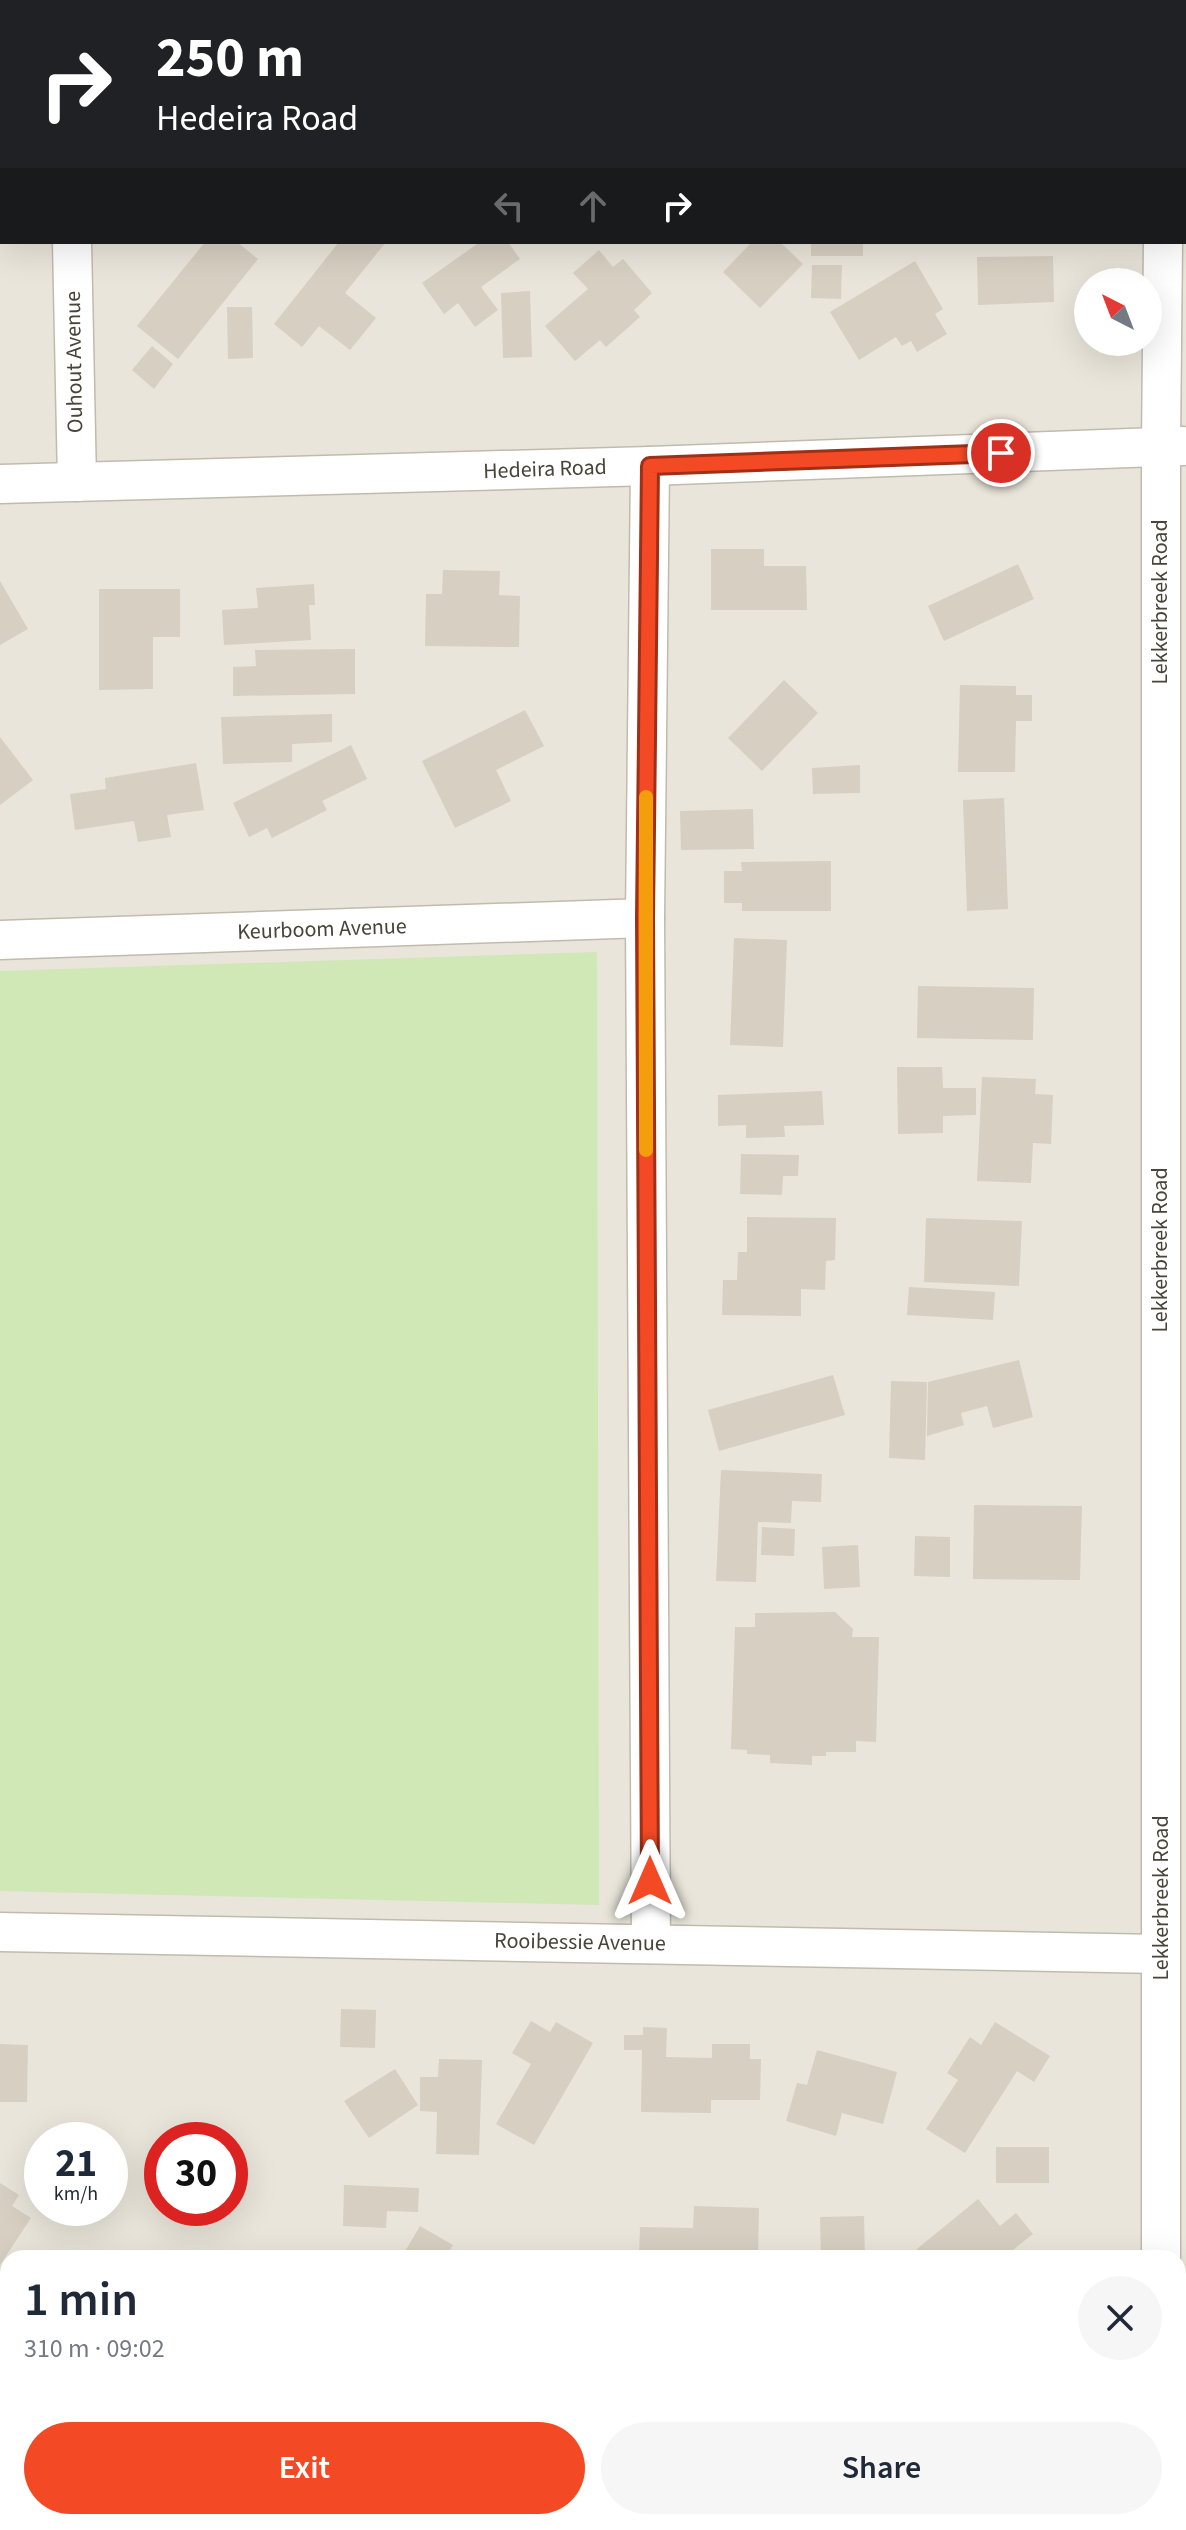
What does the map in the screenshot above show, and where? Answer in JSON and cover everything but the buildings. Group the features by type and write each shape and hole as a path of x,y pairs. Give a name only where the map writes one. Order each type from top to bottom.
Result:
{"street":[{"name":"Ouhout Avenue","path":"72,244 77,482"},
{"name":"Lekkerbreek Road","path":"1161,2250 1160,1954 1173,446 1163,244"},
{"name":"Hedeira Road","path":"0,484 650,466 1173,446"},
{"path":"650,466 645,918 651,1944"},
{"name":"Keurboom Avenue","path":"0,940 645,918"},
{"name":"Rooibessie Avenue","path":"0,1932 1160,1954"}],"shaded area":[{"path":"0,244 1186,244 1186,2250 0,2250"}],"green space":[{"path":"597,952 599,1905 0,1891 0,971"}],"slow traffic":[{"path":"646,797 646,1150"}],"route":[{"path":"650,1881 645,918 650,466 1001,453"}]}
